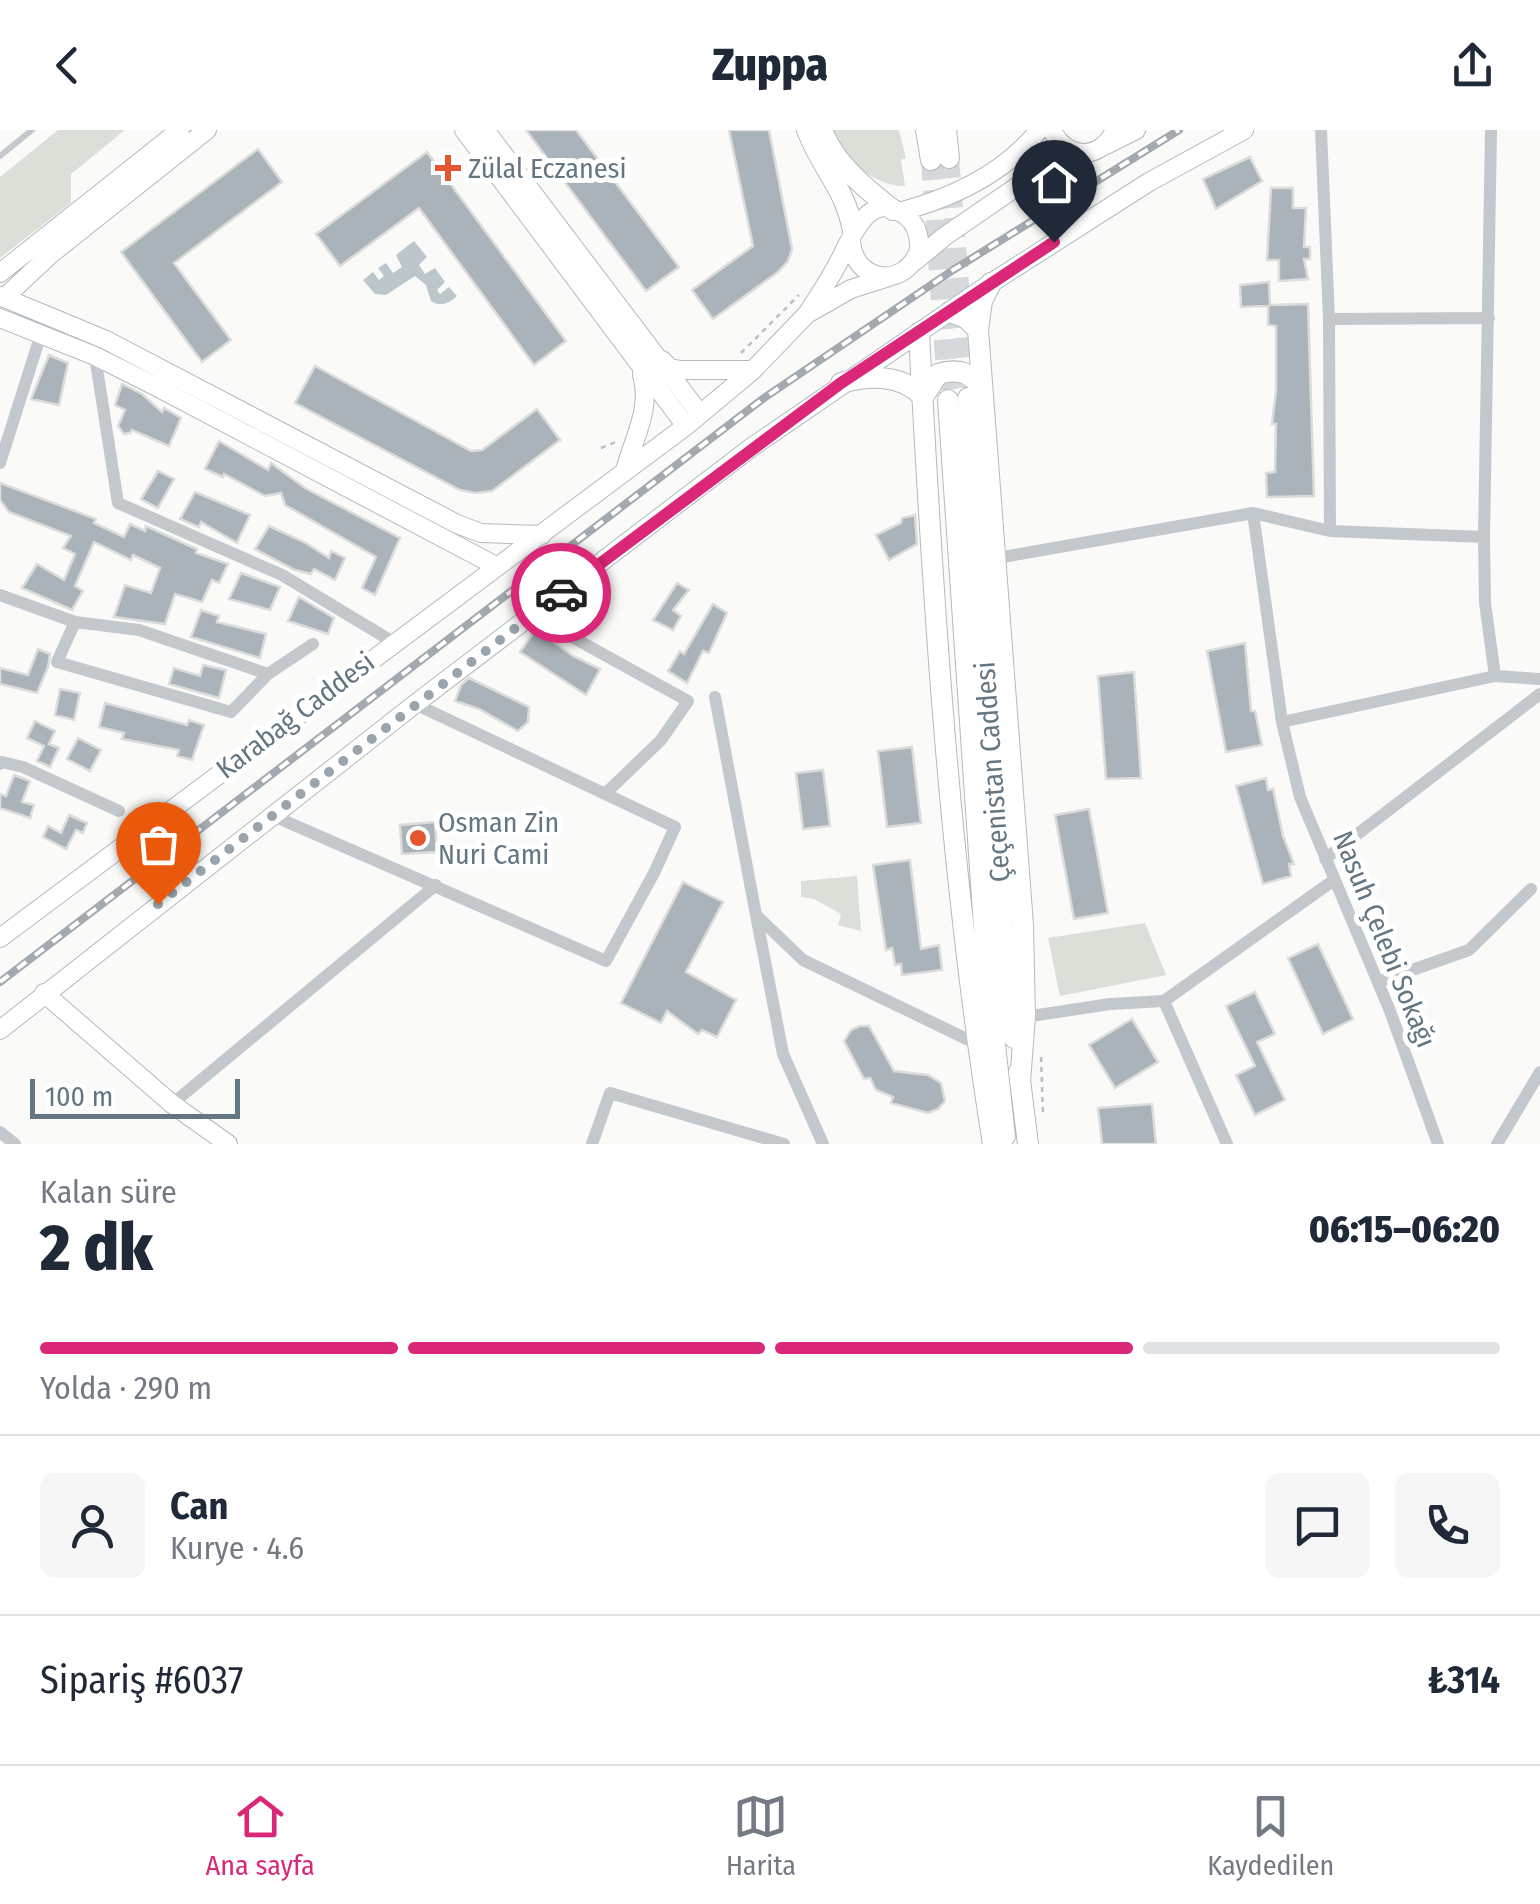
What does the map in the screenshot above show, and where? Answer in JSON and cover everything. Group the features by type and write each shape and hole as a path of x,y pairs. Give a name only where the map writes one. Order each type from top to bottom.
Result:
{"main road":[{"path":"0,273 180,130"},
{"path":"207,130 50,254 1,299 106,340 458,524 481,533 506,536 542,534"},
{"path":"464,130 611,312"},
{"path":"485,130 611,312 693,420"},
{"path":"807,130 820,161 846,200 852,253 860,266 873,275 889,277"},
{"path":"822,130 849,171 912,222 918,233 919,250 912,265"},
{"path":"926,130 940,159 946,130"},
{"path":"807,314 852,234 869,212 932,203 979,180 1020,152 1040,130"},
{"path":"1052,130 1061,144 1077,153"},
{"path":"807,314 851,289 901,274 945,236 1057,159 1097,151 1111,138 1136,130"},
{"path":"0,1030 415,704 841,383 1149,182 1244,130"},
{"path":"966,396 982,301 991,283"},
{"path":"950,312 966,318 978,330"},
{"name":"Karabağ Caddesi","path":"0,938 693,420 753,370 807,314"},
{"path":"0,318 95,356 496,566"},
{"path":"919,333 944,719 978,1044 994,1144"},
{"path":"646,359 670,368 753,370"},
{"path":"625,471 647,392 646,359"},
{"path":"922,397 938,374 969,374 966,396 996,558 1024,924 1025,1017 1020,1082"},
{"path":"841,383 889,379 908,385 922,397"},
{"name":"Çeçenistan Caddesi","path":"966,396 1002,924 1028,1144"},
{"name":"Çeçenistan Caddesi","path":"966,396 987,971 1006,1144"},
{"path":"44,993 172,1104 228,1144"}],"street":[{"path":"1321,130 1329,318 1330,530"},
{"path":"1490,130 1484,603 1494,676"},
{"path":"1329,318 1489,318"},
{"path":"0,463 40,334"},
{"path":"95,356 118,503 282,575 393,642"},
{"path":"996,558 1253,514 1330,530 1484,536"},
{"name":"Nasuh Çelebi Sokağı","path":"1253,514 1282,722 1300,797 1378,982 1438,1144"},
{"path":"0,595 75,622 139,630 268,674"},
{"path":"532,616 688,700 661,740 606,793"},
{"path":"75,622 57,662 231,712 268,674 312,644"},
{"path":"1282,722 1494,676 1540,679"},
{"path":"1325,859 1540,694"},
{"path":"715,697 783,1054 823,1144"},
{"path":"272,816 606,961 675,827 415,704"},
{"path":"0,764 23,767 119,811"},
{"path":"1025,1017 1110,1004 1164,1001 1334,880"},
{"path":"172,1104 436,885"},
{"path":"1378,982 1470,950 1531,888"},
{"path":"756,915 803,960 978,1044"},
{"path":"1164,1001 1227,1144"},
{"path":"1497,1144 1533,1098 1540,1072"},
{"path":"592,1144 610,1093 784,1144"},
{"path":"0,1132 15,1144"}],"lane":[{"path":"0,156 32,130"}],"path":[{"path":"714,371 714,364 734,360 806,288"},
{"path":"601,448 638,432"}],"shaded area":[{"path":"58,130 125,130 71,174 71,203 0,258 0,177"},
{"path":"833,130 899,130 906,158 901,160 905,186 882,181 861,169"},
{"path":"414,241 427,257 419,265 425,274 435,268 445,282 437,290 440,294 449,287 457,296 451,301 431,301 426,285 415,276 386,295 375,294 363,280 373,272 379,280 384,276 378,268 386,263 393,273 402,267 396,255"},
{"path":"857,876 861,931 838,925 841,914 814,899 801,897 801,881"},
{"path":"1145,923 1166,975 1060,996 1048,938"}],"building":[{"path":"526,130 576,130 679,267 646,291"},
{"path":"729,130 769,130 792,249 778,272 713,319 692,290 753,246"},
{"path":"258,149 282,182 174,263 231,340 202,362 121,252"},
{"path":"427,152 566,341 534,365 419,208 340,266 316,234"},
{"path":"1250,157 1262,181 1216,209 1203,179"},
{"path":"1271,188 1293,188 1293,208 1306,208 1304,247 1310,247 1310,259 1304,259 1308,279 1279,281 1279,260 1267,260"},
{"path":"1269,282 1270,305 1308,304 1314,496 1267,497 1266,473 1275,472 1276,424 1272,424 1276,326 1268,325 1268,306 1241,307 1240,285"},
{"path":"49,355 68,363 59,405 31,399"},
{"path":"315,366 471,451 482,450 537,409 560,440 492,491 460,490 295,403"},
{"path":"122,384 142,394 162,412 164,408 181,418 169,446 132,430 124,434 118,426 125,410 115,405"},
{"path":"219,441 268,470 271,463 305,488 400,538 375,595 362,588 376,557 285,505 281,493 265,496 224,474 223,477 205,469"},
{"path":"158,471 174,479 158,508 141,499"},
{"path":"0,483 96,519 94,523 124,537 130,524 145,531 146,526 197,549 196,553 228,564 219,583 212,580 202,602 175,594 165,624 114,617 125,585 151,593 160,568 133,555 131,560 94,542 75,586 83,591 72,610 22,588 37,564 64,580 75,554 63,548 71,536 9,512 0,500"},
{"path":"195,492 250,515 237,543 201,522 199,527 180,519"},
{"path":"915,515 917,544 889,560 876,535 901,523 902,518"},
{"path":"269,526 329,558 331,551 345,558 335,580 314,569 311,574 295,570 255,549"},
{"path":"241,573 280,587 270,610 229,599"},
{"path":"677,583 689,590 673,610 681,616 673,630 653,620"},
{"path":"588,592 606,604 591,629 573,617"},
{"path":"299,597 334,618 328,634 288,621"},
{"path":"713,604 727,613 709,653 703,651 687,683 668,671 680,651 684,654"},
{"path":"201,610 219,616 217,622 266,634 260,658 191,637"},
{"path":"536,629 573,656 600,669 586,695 520,652"},
{"path":"1245,643 1251,711 1255,711 1262,745 1226,752 1207,651"},
{"path":"38,649 50,654 37,693 0,684 0,668 28,675"},
{"path":"203,665 226,670 219,698 169,684 174,668 200,676"},
{"path":"1134,672 1141,778 1106,779 1098,676"},
{"path":"469,678 529,707 528,722 518,731 479,709 455,701 461,685"},
{"path":"60,689 80,693 74,720 55,715"},
{"path":"105,703 187,725 189,720 204,725 192,760 177,756 179,750 122,739 124,733 99,727"},
{"path":"35,721 55,731 49,744 59,748 50,767 37,761 44,746 27,738"},
{"path":"78,738 101,750 90,771 67,759"},
{"path":"912,747 921,823 887,827 878,751"},
{"path":"823,770 830,826 803,829 796,773"},
{"path":"14,775 30,781 22,802 34,805 30,818 0,808 0,794 6,796"},
{"path":"1266,778 1268,790 1273,789 1283,836 1294,864 1289,864 1291,876 1263,884 1236,786"},
{"path":"1089,809 1108,913 1074,919 1055,815"},
{"path":"69,815 87,823 83,833 76,830 66,849 43,837 48,826 61,833"},
{"name":"Osman Zin Nuri Cami","path":"435,822 437,852 402,854 400,825"},
{"path":"910,860 921,949 939,945 942,970 902,975 901,964 895,965 892,948 886,950 873,865"},
{"path":"683,882 723,902 686,972 736,1000 717,1037 702,1030 698,1034 667,1011 661,1023 621,1003"},
{"path":"1318,944 1353,1019 1323,1034 1288,958"},
{"path":"1255,992 1275,1034 1257,1042 1285,1100 1255,1115 1236,1075 1255,1066 1226,1006"},
{"path":"1132,1019 1158,1062 1115,1088 1089,1045"},
{"path":"869,1026 894,1071 928,1075 941,1083 945,1101 938,1109 928,1113 891,1103 893,1097 876,1090 870,1078 864,1079 844,1041 851,1030"},
{"path":"1152,1104 1156,1144 1102,1144 1098,1108"}],"tunnel":[{"path":"949,158 968,398"},
{"path":"931,160 948,400"}],"railway":[{"path":"0,982 764,398 953,270 1179,130"}],"way so far":[{"path":"158,904 561,593"}],"place":[{"name":"Zülal Eczanesi","path":"448,168"},
{"name":"Osman Zin Nuri Cami","path":"418,838"}],"route":[{"path":"561,593 841,383 1054,242"}]}
